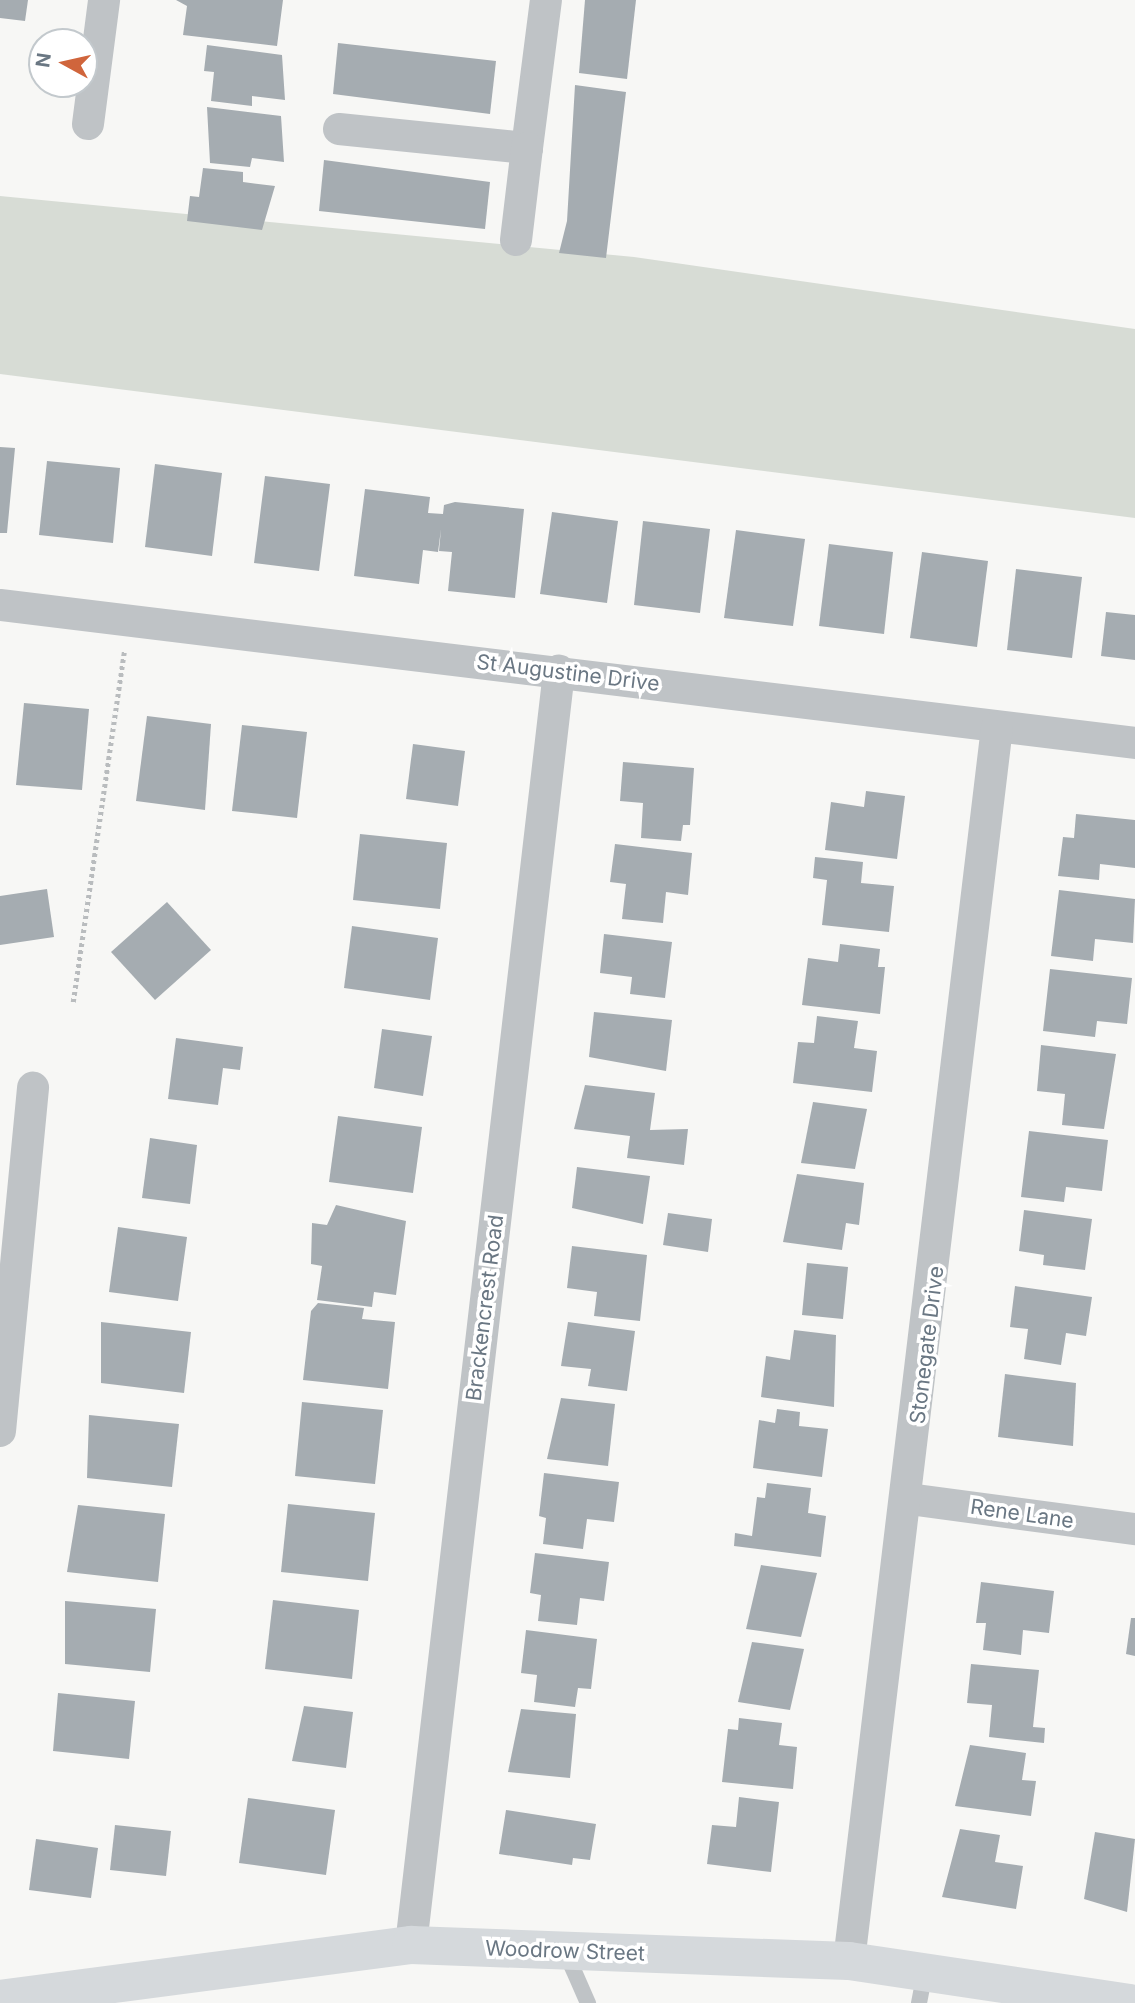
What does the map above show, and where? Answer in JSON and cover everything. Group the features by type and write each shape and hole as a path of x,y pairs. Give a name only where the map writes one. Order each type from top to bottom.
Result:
{"street":[{"path":"88,124 104,0"},
{"path":"516,240 546,0"},
{"path":"339,129 527,148"},
{"name":"St Augustine Drive","path":"0,606 559,671 997,728 1135,743"},
{"name":"Brackencrest Road","path":"411,1945 559,671"},
{"name":"Stonegate Drive","path":"849,1961 909,1499 997,728"},
{"path":"0,1431 33,1088"},
{"name":"Rene Lane","path":"909,1499 1135,1529"},
{"name":"Woodrow Street","path":"0,1999 411,1945 849,1961 922,1988 1130,2003"}],"lane":[{"path":"565,1951 589,2003"}],"path":[{"path":"73,1002 129,621"}],"shaded area":[{"path":"0,196 634,257 1135,329 1135,518 0,374"}],"building":[{"path":"0,0 28,0 25,21 0,18"},
{"path":"176,0 283,0 277,46 183,35 187,6"},
{"path":"585,0 636,0 627,79 579,73"},
{"path":"338,43 496,61 490,114 333,94"},
{"path":"207,45 282,55 285,100 252,96 252,106 211,101 214,72 204,71"},
{"path":"575,85 626,92 606,258 559,253 567,221"},
{"path":"207,107 281,116 284,162 252,158 250,167 210,163"},
{"path":"324,160 490,182 485,229 319,211"},
{"path":"203,168 243,172 243,182 275,186 262,230 187,221 190,196 199,197"},
{"path":"0,447 15,448 7,533 0,533"},
{"path":"47,461 120,468 113,543 39,535"},
{"path":"155,464 222,473 212,556 145,547"},
{"path":"265,476 330,484 319,571 254,563"},
{"path":"365,489 430,497 428,513 443,514 444,505 455,502 524,509 515,598 448,591 452,552 439,551 441,529 438,552 423,550 419,584 354,576"},
{"path":"552,512 618,521 607,603 540,594"},
{"path":"643,521 710,529 700,613 634,605"},
{"path":"736,530 805,539 793,626 724,618"},
{"path":"829,544 893,552 884,634 819,626"},
{"path":"922,552 988,561 977,647 910,638"},
{"path":"1016,569 1082,577 1072,658 1007,650"},
{"path":"1106,612 1135,615 1135,660 1101,656"},
{"path":"24,703 89,709 82,790 16,785"},
{"path":"147,716 211,724 205,810 136,801"},
{"path":"242,725 307,732 297,818 232,811"},
{"path":"413,744 465,751 458,806 406,799"},
{"path":"623,762 694,768 690,825 683,825 681,841 641,838 643,803 620,801"},
{"path":"866,791 905,796 897,859 825,850 831,802 864,807"},
{"path":"1076,814 1135,820 1135,868 1100,864 1099,880 1058,876 1063,837 1074,838"},
{"path":"360,834 447,843 440,909 353,900"},
{"path":"615,844 692,853 688,895 666,892 663,923 622,919 626,884 610,882"},
{"path":"815,857 863,862 861,883 894,886 889,932 822,925 827,880 813,878"},
{"path":"47,889 54,937 0,945 0,896"},
{"path":"1059,890 1135,899 1133,943 1095,939 1093,961 1051,956"},
{"path":"167,902 211,950 155,1000 111,952"},
{"path":"352,926 438,938 430,1000 344,988"},
{"path":"604,934 672,942 665,998 630,994 632,977 600,973"},
{"path":"840,944 880,949 878,967 885,967 880,1014 802,1005 808,958 838,962"},
{"path":"1050,969 1132,978 1127,1024 1097,1021 1095,1037 1043,1031"},
{"path":"594,1012 672,1020 666,1071 589,1057"},
{"path":"817,1016 858,1021 854,1048 877,1051 872,1092 793,1083 798,1042 814,1043"},
{"path":"382,1029 432,1036 423,1096 374,1088"},
{"path":"176,1038 243,1047 240,1070 223,1068 218,1105 168,1099"},
{"path":"1041,1045 1116,1054 1104,1129 1062,1125 1065,1094 1037,1091"},
{"path":"585,1085 655,1093 650,1130 688,1129 684,1165 627,1158 630,1136 574,1129"},
{"path":"813,1102 867,1109 855,1169 801,1163"},
{"path":"338,1116 422,1127 413,1193 329,1182"},
{"path":"1029,1131 1108,1140 1102,1191 1066,1187 1064,1202 1021,1197"},
{"path":"150,1138 197,1145 190,1204 142,1198"},
{"path":"577,1167 650,1176 643,1224 572,1208"},
{"path":"797,1174 864,1183 859,1225 846,1223 842,1250 783,1242"},
{"path":"336,1205 406,1221 396,1295 374,1292 372,1307 317,1300 322,1266 311,1264 312,1223 327,1225"},
{"path":"1024,1210 1092,1219 1085,1270 1043,1265 1044,1255 1019,1251"},
{"path":"668,1213 712,1219 708,1252 663,1245"},
{"path":"118,1227 187,1237 178,1301 109,1292"},
{"path":"572,1246 647,1255 640,1321 594,1316 597,1292 567,1288"},
{"path":"807,1263 848,1267 843,1319 802,1315"},
{"path":"1015,1286 1092,1297 1086,1336 1066,1333 1061,1365 1024,1359 1028,1329 1010,1327"},
{"path":"318,1303 364,1308 362,1319 395,1322 388,1389 303,1380 311,1311"},
{"path":"101,1322 191,1332 184,1393 101,1383"},
{"path":"568,1322 635,1331 627,1391 588,1386 591,1369 561,1366"},
{"path":"794,1330 836,1335 834,1407 761,1397 766,1356 790,1360"},
{"path":"1005,1374 1076,1383 1073,1446 998,1437"},
{"path":"561,1398 615,1404 608,1466 547,1459"},
{"path":"302,1402 383,1410 375,1484 295,1476"},
{"path":"777,1409 800,1412 799,1426 828,1429 822,1477 753,1468 759,1420 775,1423"},
{"path":"89,1415 179,1424 172,1487 87,1478"},
{"path":"544,1473 619,1482 614,1522 587,1519 583,1549 543,1544 546,1518 539,1516"},
{"path":"767,1483 811,1488 808,1513 826,1516 821,1557 734,1546 735,1533 752,1536 757,1497 765,1498"},
{"path":"288,1504 375,1513 368,1581 281,1572"},
{"path":"78,1505 165,1514 158,1582 67,1572"},
{"path":"535,1553 609,1562 604,1601 580,1598 577,1625 538,1621 541,1595 530,1593"},
{"path":"761,1565 817,1573 801,1637 746,1629"},
{"path":"981,1582 1054,1591 1049,1633 1023,1630 1021,1655 983,1650 986,1623 976,1623"},
{"path":"273,1600 359,1610 352,1679 265,1669"},
{"path":"65,1601 156,1609 150,1672 65,1664"},
{"path":"1131,1618 1135,1618 1135,1656 1126,1654"},
{"path":"526,1630 597,1639 591,1689 578,1688 575,1707 534,1702 537,1675 521,1673"},
{"path":"752,1642 804,1649 790,1710 738,1702"},
{"path":"971,1664 1039,1670 1033,1727 1045,1728 1044,1743 989,1737 992,1705 967,1703"},
{"path":"58,1693 135,1701 129,1759 53,1751"},
{"path":"304,1706 353,1712 346,1768 292,1761"},
{"path":"521,1709 576,1714 570,1778 508,1772"},
{"path":"739,1718 782,1723 779,1745 797,1747 793,1789 722,1782 728,1729 738,1730"},
{"path":"970,1745 1026,1753 1022,1780 1036,1781 1031,1816 955,1806"},
{"path":"739,1797 779,1802 771,1872 707,1864 712,1825 736,1827"},
{"path":"248,1798 335,1810 326,1875 239,1863"},
{"path":"506,1810 596,1824 590,1860 573,1858 572,1865 499,1854"},
{"path":"115,1825 171,1831 166,1876 110,1870"},
{"path":"960,1829 1000,1835 995,1862 1023,1866 1016,1909 942,1897"},
{"path":"1095,1832 1135,1839 1127,1912 1084,1899"},
{"path":"36,1839 98,1848 91,1898 29,1890"}]}
